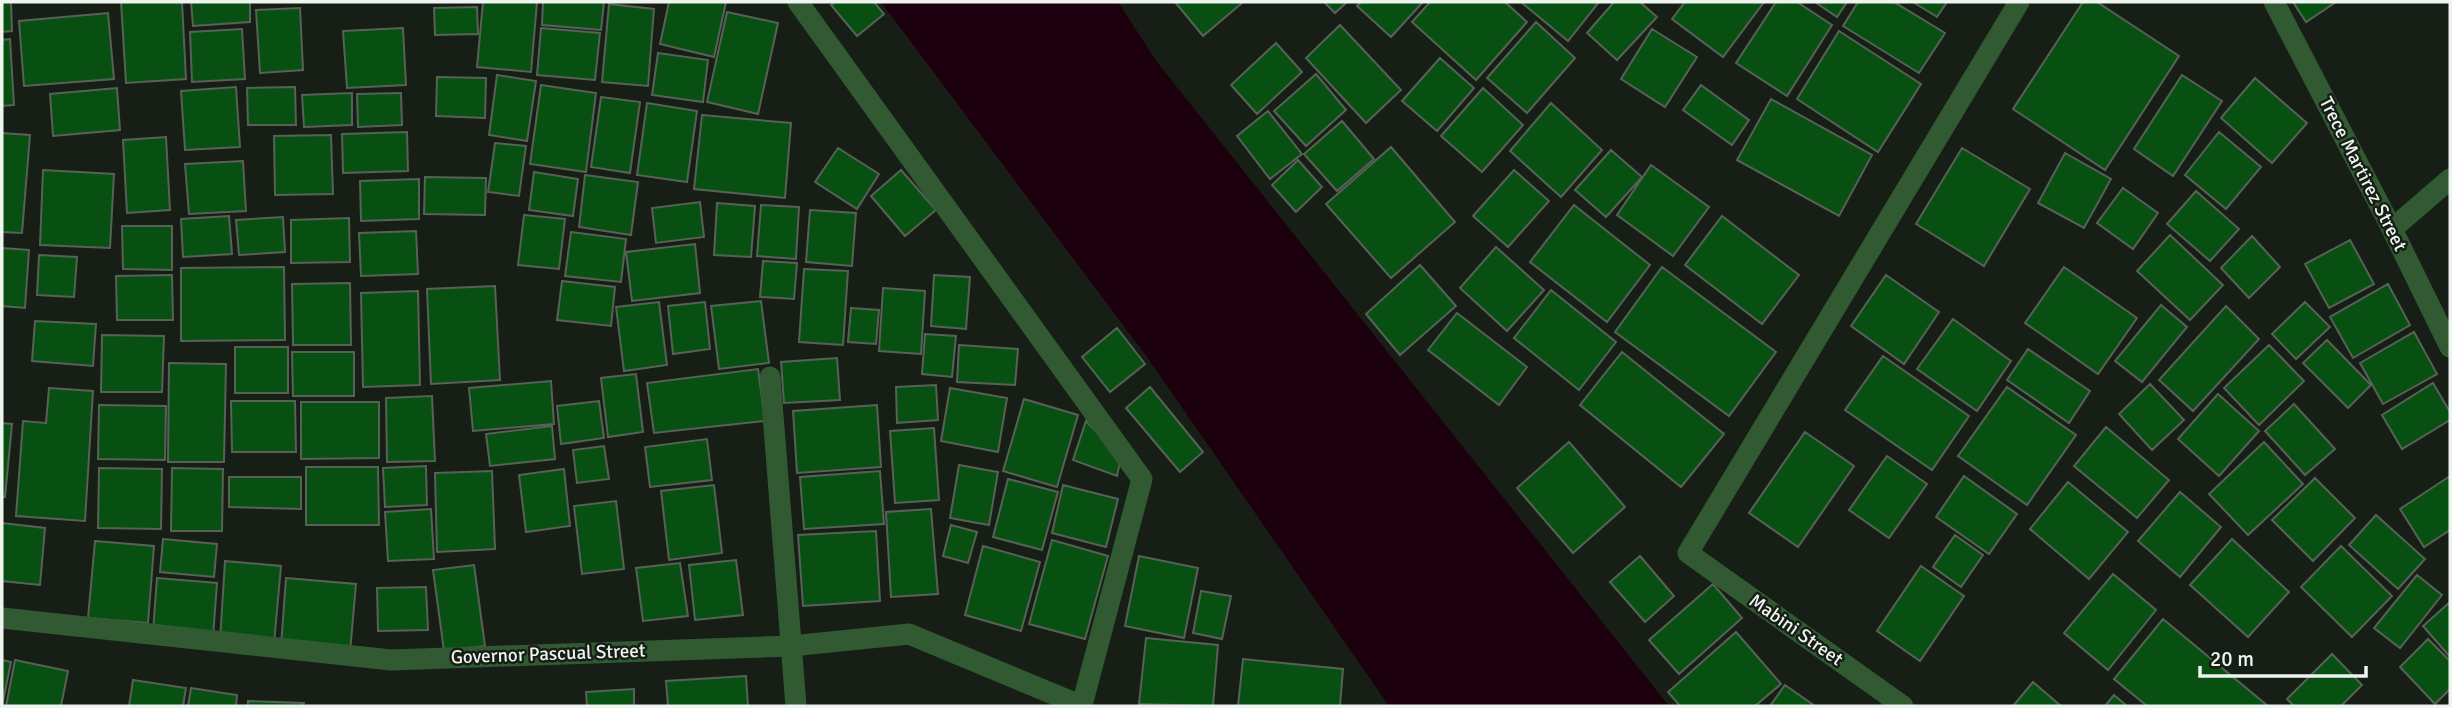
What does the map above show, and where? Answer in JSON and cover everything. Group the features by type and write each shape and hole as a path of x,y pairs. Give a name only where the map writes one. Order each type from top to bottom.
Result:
{"street":[{"path":"798,2 1142,480 1082,706"},
{"name":"Mabini Street","path":"1903,706 1688,553 2019,2"},
{"name":"Trece Martirez Street","path":"2274,2 2450,347"},
{"path":"2392,229 2450,178"},
{"path":"770,377 796,706"},
{"name":"Governor Pascual Street","path":"2,618 391,660 791,646 909,634 1082,706"}],"shaded area":[{"path":"881,2 1118,2 1157,62 1669,706 1389,706 1147,357"}],"building":[{"path":"2,2 11,2 12,31 2,32"},
{"path":"121,2 182,2 186,79 126,83"},
{"path":"191,2 250,2 250,22 193,26"},
{"path":"483,2 537,2 531,72 477,67"},
{"path":"543,2 604,2 601,30 542,25"},
{"path":"669,2 726,2 714,57 660,44"},
{"path":"835,2 874,2 884,14 857,36 831,5"},
{"path":"1175,2 1241,2 1242,3 1203,36"},
{"path":"1324,2 1347,2 1335,13"},
{"path":"1361,2 1423,2 1391,37 1357,6"},
{"path":"1430,2 1505,2 1527,22 1476,80 1412,22"},
{"path":"1521,2 1599,2 1568,41"},
{"path":"1614,2 1640,2 1657,17 1617,60 1587,33"},
{"path":"1685,2 1764,2 1723,57 1672,19"},
{"path":"1776,2 1797,2 1832,25 1787,96 1736,63"},
{"path":"1815,2 1847,2 1837,17"},
{"path":"1858,2 1894,2 1945,33 1919,73 1843,26"},
{"path":"1913,2 1947,2 1937,17"},
{"path":"2083,2 2097,2 2179,56 2105,170 2013,109"},
{"path":"2293,2 2336,2 2306,22"},
{"path":"609,4 654,9 648,86 602,82"},
{"path":"477,7 478,34 435,35 434,8"},
{"path":"300,8 303,70 260,73 256,10"},
{"path":"727,12 778,23 758,114 707,102"},
{"path":"108,13 114,79 24,86 19,21"},
{"path":"1536,22 1575,58 1527,113 1487,78"},
{"path":"1340,25 1401,90 1366,123 1306,58"},
{"path":"403,28 406,85 347,88 343,31"},
{"path":"541,28 600,33 595,80 537,75"},
{"path":"242,29 245,79 192,82 190,32"},
{"path":"1652,29 1697,57 1665,107 1621,79"},
{"path":"1839,31 1921,84 1878,152 1797,99"},
{"path":"10,39 14,105 2,106 2,40"},
{"path":"1276,43 1302,72 1257,114 1231,85"},
{"path":"658,53 708,60 703,102 652,95"},
{"path":"1440,58 1474,88 1437,131 1402,101"},
{"path":"1316,74 1346,110 1306,146 1274,111"},
{"path":"497,75 536,81 527,141 489,135"},
{"path":"2182,75 2222,101 2173,176 2134,149"},
{"path":"437,77 486,78 485,118 436,116"},
{"path":"2255,78 2307,123 2272,163 2221,118"},
{"path":"541,85 596,93 586,172 530,164"},
{"path":"1701,85 1749,120 1732,145 1683,110"},
{"path":"236,87 240,147 185,150 181,91"},
{"path":"295,87 296,125 248,125 247,88"},
{"path":"117,88 120,130 53,136 50,94"},
{"path":"1483,88 1523,125 1482,172 1441,136"},
{"path":"352,93 352,125 304,127 302,95"},
{"path":"401,93 402,125 358,127 357,94"},
{"path":"601,97 640,102 630,173 591,167"},
{"path":"1771,99 1872,155 1839,216 1737,160"},
{"path":"647,103 697,111 687,182 637,175"},
{"path":"1551,103 1602,150 1561,197 1510,151"},
{"path":"1268,111 1302,154 1270,179 1237,136"},
{"path":"702,115 791,123 785,198 694,189"},
{"path":"1342,121 1374,159 1337,191 1304,154"},
{"path":"407,132 408,171 343,173 342,134"},
{"path":"2219,132 2261,167 2226,209 2185,175"},
{"path":"2,133 30,135 22,233 2,232"},
{"path":"331,135 333,194 275,195 274,136"},
{"path":"166,137 170,210 127,213 123,140"},
{"path":"495,143 526,146 519,196 488,192"},
{"path":"1391,147 1455,222 1391,278 1326,204"},
{"path":"838,148 879,174 857,209 815,182"},
{"path":"1962,148 2030,189 1984,266 1916,224"},
{"path":"1611,150 1642,177 1606,217 1575,190"},
{"path":"2065,153 2111,179 2084,228 2038,203"},
{"path":"1298,160 1322,187 1296,212 1272,185"},
{"path":"243,161 246,211 189,214 185,164"},
{"path":"1651,165 1709,207 1673,256 1617,215"},
{"path":"43,170 114,174 110,248 40,245"},
{"path":"901,170 936,210 905,236 871,196"},
{"path":"1514,170 1549,201 1508,247 1473,216"},
{"path":"534,172 578,179 573,216 529,210"},
{"path":"585,175 638,182 631,235 579,227"},
{"path":"425,177 486,178 485,215 424,214"},
{"path":"419,179 419,219 361,221 360,181"},
{"path":"2123,188 2158,213 2133,249 2097,223"},
{"path":"2196,191 2239,229 2210,261 2167,224"},
{"path":"700,202 704,237 656,243 652,208"},
{"path":"717,203 755,206 751,257 714,255"},
{"path":"761,205 799,207 796,259 757,256"},
{"path":"1574,205 1650,265 1607,322 1530,262"},
{"path":"810,210 856,213 852,266 806,262"},
{"path":"524,215 565,219 559,269 518,265"},
{"path":"229,216 232,254 183,257 181,219"},
{"path":"1722,216 1799,275 1762,324 1685,265"},
{"path":"283,217 285,252 239,255 236,220"},
{"path":"349,218 350,262 291,263 291,220"},
{"path":"122,226 172,226 172,270 123,269"},
{"path":"416,231 418,274 361,276 359,233"},
{"path":"571,232 626,239 621,282 565,276"},
{"path":"2170,235 2223,285 2190,320 2137,271"},
{"path":"2252,236 2280,267 2249,298 2221,268"},
{"path":"2350,240 2374,284 2329,308 2305,264"},
{"path":"695,244 700,293 632,301 626,252"},
{"path":"1496,247 1544,290 1507,331 1460,288"},
{"path":"2,248 29,250 25,308 2,306"},
{"path":"39,255 77,257 74,297 37,295"},
{"path":"763,261 797,263 794,299 760,297"},
{"path":"1420,265 1456,306 1400,355 1366,314"},
{"path":"284,267 285,340 181,341 181,268"},
{"path":"1662,267 1776,352 1729,416 1615,332"},
{"path":"2064,267 2137,318 2098,374 2025,323"},
{"path":"804,269 848,271 843,345 799,342"},
{"path":"172,275 173,320 117,320 116,276"},
{"path":"934,275 970,277 966,329 931,326"},
{"path":"1886,275 1939,312 1904,364 1851,326"},
{"path":"562,281 615,287 611,326 557,320"},
{"path":"350,283 351,345 293,345 292,284"},
{"path":"2388,284 2410,325 2353,358 2330,317"},
{"path":"495,286 500,380 431,384 427,289"},
{"path":"883,288 925,291 921,354 879,351"},
{"path":"1551,290 1616,342 1579,390 1514,338"},
{"path":"418,291 420,385 363,387 361,293"},
{"path":"761,301 769,363 719,369 711,306"},
{"path":"659,302 667,365 624,371 616,307"},
{"path":"705,302 710,349 673,354 668,306"},
{"path":"2305,302 2330,327 2296,359 2272,334"},
{"path":"2161,305 2187,327 2142,382 2115,361"},
{"path":"2226,306 2259,339 2193,411 2159,380"},
{"path":"851,308 879,310 876,344 848,342"},
{"path":"1457,313 1527,367 1499,405 1428,350"},
{"path":"1953,319 2011,361 1977,411 1917,369"},
{"path":"35,321 96,324 93,366 32,361"},
{"path":"1117,328 1145,364 1110,392 1082,357"},
{"path":"2414,332 2437,374 2383,404 2360,363"},
{"path":"925,334 956,336 952,377 922,374"},
{"path":"102,335 164,336 162,392 101,392"},
{"path":"2327,340 2371,385 2348,408 2303,363"},
{"path":"959,345 1018,349 1015,385 957,382"},
{"path":"2269,345 2304,381 2259,425 2224,388"},
{"path":"235,347 288,347 288,393 235,393"},
{"path":"2028,349 2090,391 2069,423 2007,380"},
{"path":"292,352 354,352 354,396 293,396"},
{"path":"1622,352 1724,434 1681,487 1580,405"},
{"path":"1883,356 1969,416 1932,470 1845,410"},
{"path":"837,358 840,400 784,403 781,362"},
{"path":"169,363 226,364 224,462 168,462"},
{"path":"758,369 765,421 654,433 647,383"},
{"path":"636,374 643,432 608,437 601,378"},
{"path":"551,381 554,424 473,431 469,388"},
{"path":"2433,383 2450,412 2450,420 2402,449 2382,415"},
{"path":"2150,384 2184,420 2152,450 2119,414"},
{"path":"936,385 938,420 897,423 896,387"},
{"path":"1150,387 1203,452 1180,472 1126,408"},
{"path":"2007,387 2076,435 2027,505 1958,456"},
{"path":"49,388 93,391 85,521 16,516 23,421 46,423"},
{"path":"950,388 1007,398 998,452 941,441"},
{"path":"2218,394 2259,431 2219,476 2178,439"},
{"path":"432,396 435,461 387,462 386,398"},
{"path":"1024,399 1078,415 1057,487 1003,471"},
{"path":"231,401 295,401 296,452 232,452"},
{"path":"599,401 604,438 561,444 557,406"},
{"path":"301,402 379,402 379,458 301,459"},
{"path":"2294,404 2335,449 2305,475 2265,431"},
{"path":"99,405 166,406 165,460 98,459"},
{"path":"877,405 881,467 797,473 793,411"},
{"path":"1086,421 1121,457 1117,476 1073,460"},
{"path":"2,423 12,424 5,497 2,497"},
{"path":"552,426 555,459 490,466 486,434"},
{"path":"2106,427 2169,480 2137,518 2074,466"},
{"path":"934,428 939,500 895,503 890,431"},
{"path":"1805,432 1854,466 1798,547 1749,513"},
{"path":"707,439 712,480 650,487 645,447"},
{"path":"1569,442 1625,507 1573,553 1517,488"},
{"path":"2264,442 2303,484 2248,535 2209,494"},
{"path":"604,446 609,479 577,483 573,450"},
{"path":"1887,456 1927,484 1889,538 1849,510"},
{"path":"959,465 998,472 989,525 950,518"},
{"path":"426,466 427,505 385,507 383,468"},
{"path":"306,467 378,467 379,525 306,525"},
{"path":"99,468 162,469 161,529 98,528"},
{"path":"172,468 223,469 222,531 171,531"},
{"path":"564,469 570,526 526,532 519,475"},
{"path":"492,471 495,549 437,552 435,473"},
{"path":"880,471 884,524 804,529 800,477"},
{"path":"1964,476 2017,514 1989,554 1936,517"},
{"path":"2450,476 2450,530 2424,547 2400,509"},
{"path":"229,477 301,477 301,509 229,507"},
{"path":"2315,478 2355,518 2313,561 2272,520"},
{"path":"1008,479 1058,492 1042,550 993,537"},
{"path":"2068,482 2128,532 2089,579 2030,529"},
{"path":"714,485 722,553 669,560 661,491"},
{"path":"1063,485 1118,499 1106,547 1052,533"},
{"path":"2180,492 2221,527 2180,577 2138,541"},
{"path":"616,501 624,569 582,574 574,506"},
{"path":"431,509 434,559 388,561 385,512"},
{"path":"931,509 938,594 891,597 886,512"},
{"path":"2376,515 2425,559 2398,589 2349,545"},
{"path":"2,523 45,528 40,585 2,581"},
{"path":"951,525 977,532 968,563 943,556"},
{"path":"876,531 880,601 803,606 798,535"},
{"path":"1955,535 1983,555 1961,587 1933,567"},
{"path":"163,539 217,544 214,577 160,572"},
{"path":"2232,539 2289,592 2248,637 2190,585"},
{"path":"1052,540 1108,556 1085,639 1029,624"},
{"path":"95,541 154,546 148,623 88,618"},
{"path":"983,546 1040,562 1021,631 965,615"},
{"path":"2341,546 2392,596 2352,637 2301,587"},
{"path":"1139,556 1198,568 1184,638 1125,626"},
{"path":"1640,556 1674,596 1645,622 1610,582"},
{"path":"736,560 743,615 695,620 689,565"},
{"path":"225,561 281,566 274,644 220,640"},
{"path":"680,563 688,616 643,621 636,568"},
{"path":"474,565 485,646 444,651 433,570"},
{"path":"1921,566 1964,596 1920,661 1877,631"},
{"path":"2113,574 2156,610 2108,670 2064,633"},
{"path":"2417,575 2442,595 2400,648 2374,628"},
{"path":"157,578 217,583 213,637 153,632"},
{"path":"286,578 356,584 350,652 281,646"},
{"path":"1713,584 1742,618 1679,674 1649,640"},
{"path":"426,587 428,630 378,631 377,588"},
{"path":"1201,591 1231,596 1222,639 1193,633"},
{"path":"2450,602 2450,657 2423,626"},
{"path":"2163,619 2268,706 2147,706 2114,679"},
{"path":"1736,632 1781,684 1755,706 1680,706 1668,692"},
{"path":"1146,638 1218,645 1213,706 1139,704"},
{"path":"2428,639 2450,661 2450,689 2435,704 2400,667"},
{"path":"2332,654 2362,685 2341,706 2294,706 2287,699"},
{"path":"1243,659 1343,669 1340,706 1238,706"},
{"path":"2,660 11,662 2,706"},
{"path":"15,660 68,671 61,706 6,706"},
{"path":"746,676 748,706 668,706 666,681"},
{"path":"133,680 186,688 183,706 129,706"},
{"path":"2033,682 2061,706 2013,706"},
{"path":"1785,685 1815,706 1770,706"},
{"path":"191,688 237,695 236,706 188,706"},
{"path":"634,689 634,706 587,706 586,692"},
{"path":"2114,695 2127,706 2105,706"},
{"path":"248,701 304,703 303,706 248,706"}]}
